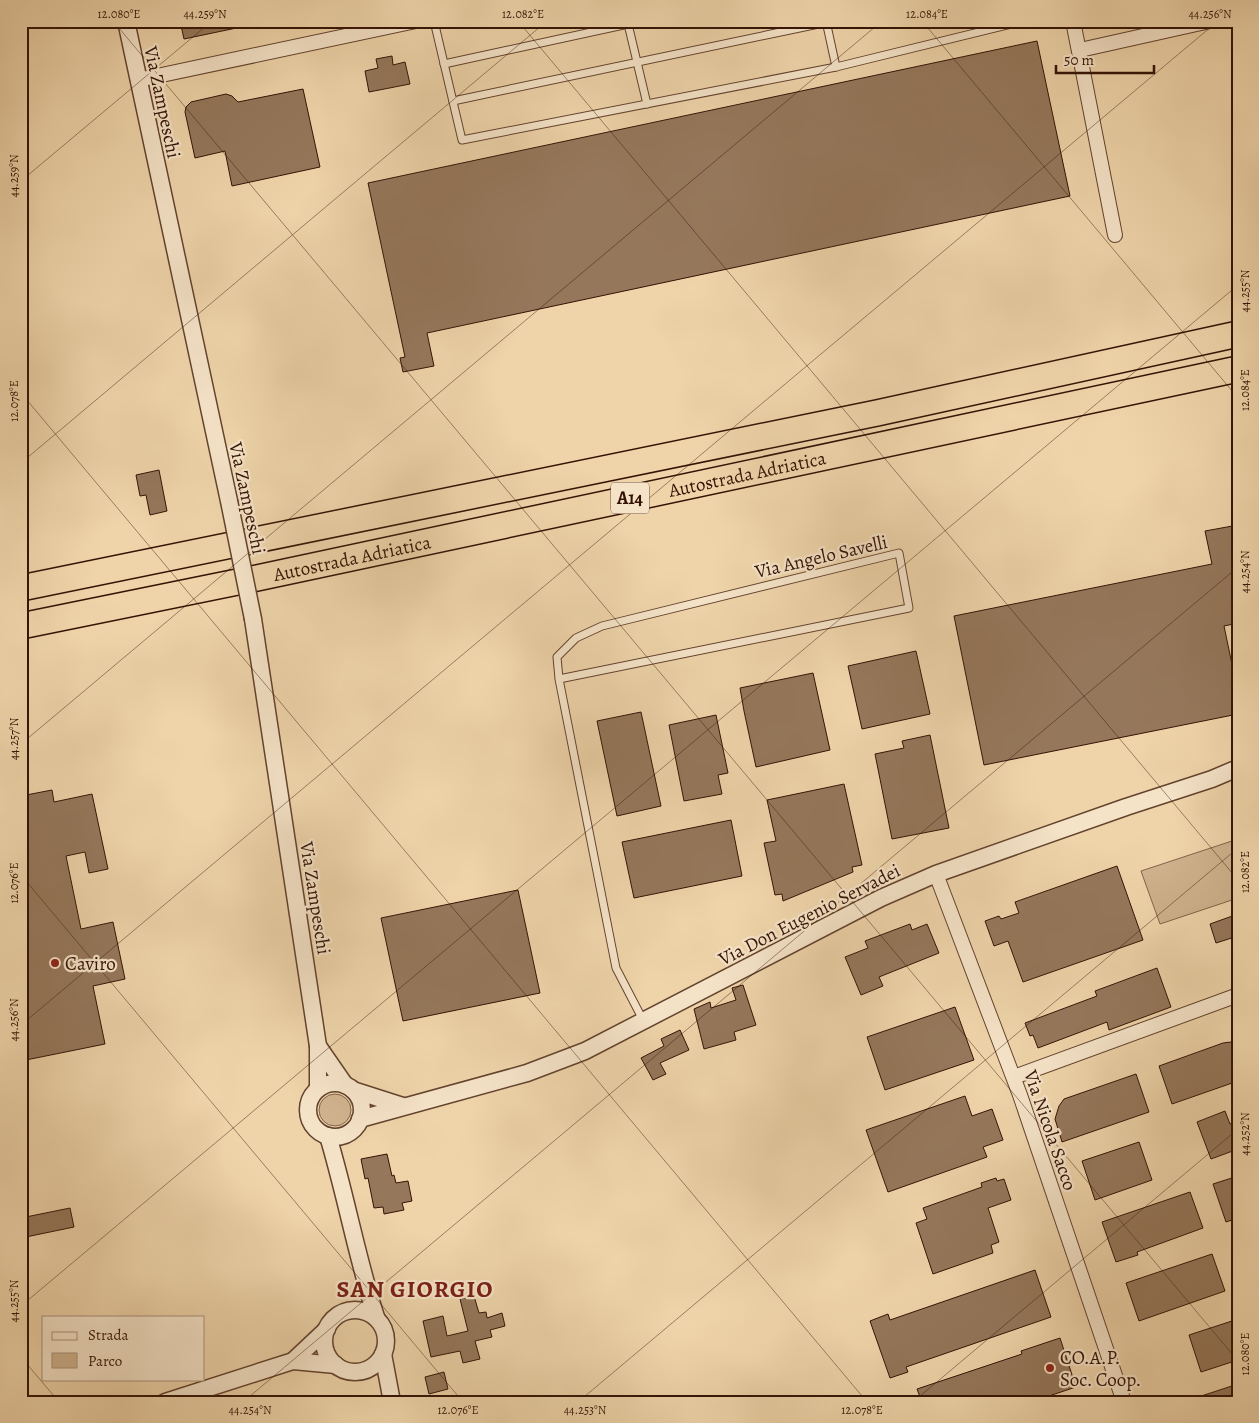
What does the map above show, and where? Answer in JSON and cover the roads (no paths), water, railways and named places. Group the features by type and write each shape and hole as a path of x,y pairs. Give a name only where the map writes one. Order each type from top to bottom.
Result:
{"highway":[{"name":"Autostrada Adriatica","path":"21,588 877,413 1238,334"},
{"name":"Autostrada Adriatica","path":"21,626 266,576 1238,369"}],"street":[{"name":"Via Zampeschi","path":"126,21 253,619 318,1046 318,1088"},
{"path":"138,80 416,21"},
{"path":"1073,21 1115,235"},
{"path":"1080,50 1210,21"},
{"name":"Via Don Eugenio Servadei","path":"360,1118 527,1073 585,1051 881,898 936,874 1126,807 1212,779 1238,768"},
{"name":"Via Nicola Sacco","path":"936,874 1014,1077 1124,1402"},
{"path":"1014,1077 1238,995"},
{"name":"Via Zampeschi","path":"318,1046 349,1087"},
{"path":"349,1087 361,1103 358,1124 348,1133 335,1137 320,1132 310,1120 309,1102 318,1088 331,1083 349,1087 403,1106"},
{"path":"339,1173 348,1133"},
{"path":"328,1136 339,1173 366,1287 376,1317 386,1334 386,1345 383,1354 368,1369 351,1371 343,1369 336,1364 329,1357 325,1348 327,1329 332,1320 350,1310 368,1313 376,1317"},
{"path":"350,1310 366,1287"},
{"path":"293,1360 327,1329"},
{"path":"383,1354 392,1402"},
{"path":"165,1402 293,1360 336,1364"},
{"path":"368,1369 388,1381"}],"lane":[{"path":"434,21 462,140 836,67 1024,21"},
{"path":"444,64 642,21"},
{"path":"453,101 828,22 836,67"},
{"path":"628,24 647,104"},
{"name":"Via Angelo Savelli","path":"559,679 908,608 899,554 602,626 576,638 558,657 559,679 616,968 643,1020"}],"place":[{"name":"Caviro","path":"55,963"},
{"name":"CO.A.P. Soc. Coop.","path":"1050,1368"}],"district":[{"name":"SAN GIORGIO","path":"415,1289"}]}
